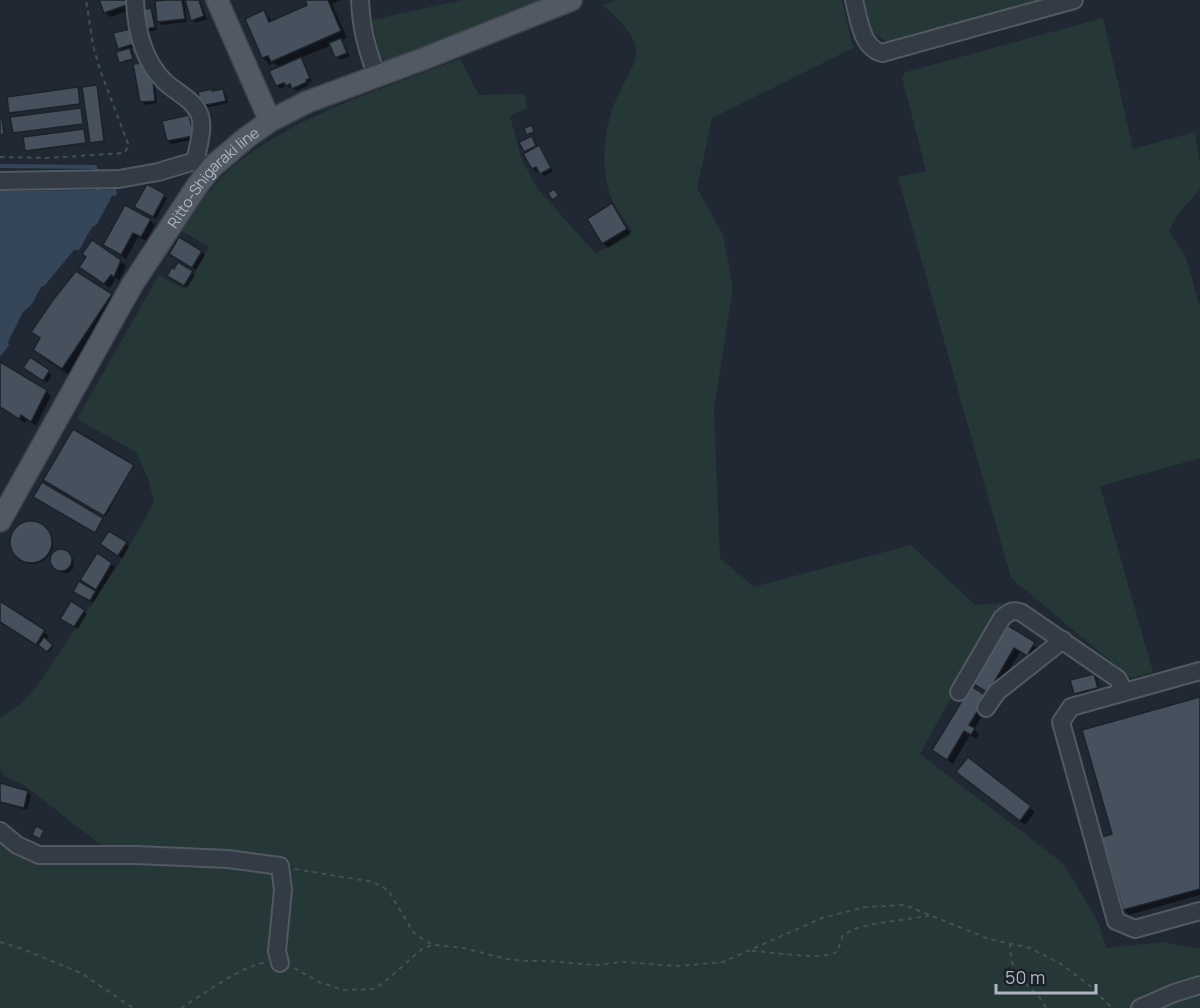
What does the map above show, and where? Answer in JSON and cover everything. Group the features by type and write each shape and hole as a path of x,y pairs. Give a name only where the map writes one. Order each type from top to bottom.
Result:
{"main road":[{"path":"217,0 270,122"},
{"name":"Ritto-Shigaraki line","path":"0,521 132,285 197,186 204,164 270,122 307,102 571,0"}],"lane":[{"path":"0,181 119,179 204,164 201,119 198,110 163,80 148,58 140,39 135,16 135,0"},
{"path":"360,0 361,26 366,49 377,76"},
{"path":"854,0 867,45 874,51 882,53 1074,0"},
{"path":"959,692 1002,618 1015,610 1118,679 1125,692"},
{"path":"986,708 997,692 1063,640"},
{"path":"1200,670 1071,707 1061,722 1116,921 1136,929 1200,911"},
{"path":"0,831 17,844 39,855 135,855 228,859 280,866 283,890 277,951 280,963"},
{"path":"1140,1008 1174,993 1200,985"}],"path":[{"path":"0,157 48,158 123,153 129,146 100,70 93,45 86,0"},
{"path":"280,866 373,882 388,890 413,932 425,941 434,945 464,948 526,962 548,961 595,965 623,962 677,966 723,962 822,918 847,910 905,905 989,939 1030,948 1061,964 1090,986 1112,1008"},
{"path":"749,950 830,955 837,952 843,935 855,929 893,920 930,916"},
{"path":"0,942 81,973 133,1008"},
{"path":"1010,944 1013,968 1047,1008"},
{"path":"181,1008 258,964 280,963 299,970 319,982 343,990 374,989 423,948 434,945"}],"shaded area":[{"path":"462,0 546,0 394,61 384,60 380,55 372,20"},
{"path":"615,0 842,0 853,48 712,118 697,188 723,235 733,288 714,409 720,558 754,587 911,545 975,605 1003,603 920,754 1064,864 1099,924 1106,948 1163,942 1200,949 1200,1008 0,1008 0,844 30,853 105,848 25,786 5,776 0,769 0,718 23,702 39,683 123,558 154,502 148,479 136,452 77,419 159,275 184,289 209,247 180,230 223,176 246,156 274,138 335,107 460,59 479,95 525,94 527,108 510,116 521,158 537,188 596,254 632,231 614,204 604,160 607,129 611,115 634,64 636,54 634,42 628,30 603,5"},
{"path":"863,0 1038,0 888,43 872,31"},
{"path":"1103,18 1133,149 1195,132 1200,165 1200,189 1177,215 1169,231 1186,258 1200,307 1200,458 1100,486 1153,672 1131,678 1011,578 898,177 926,171 902,77 906,72"}],"water":[{"path":"101,185 102,190 116,189 117,195 112,196 97,224 92,227 79,250 74,250 41,287 32,304 23,312 8,342 9,345 0,357 0,191 96,190 96,186"}],"building":[{"path":"99,0 128,0 130,4 104,13"},
{"path":"182,0 185,19 157,22 155,1"},
{"path":"185,0 199,0 204,16 191,21"},
{"path":"305,0 328,0 341,31 271,62 268,56 262,58 245,19 264,10 269,22 307,5"},
{"path":"151,8 155,27 143,30 139,10"},
{"path":"130,29 134,44 118,49 113,33"},
{"path":"341,38 347,53 335,58 329,43"},
{"path":"130,48 133,59 119,63 116,52"},
{"path":"301,57 310,78 306,80 307,82 292,89 290,84 286,86 284,83 276,86 269,71"},
{"path":"146,63 152,70 155,101 140,102 133,64"},
{"path":"97,85 104,141 90,143 82,87"},
{"path":"78,87 80,104 9,113 7,97"},
{"path":"212,89 212,91 223,89 226,101 201,106 198,92"},
{"path":"81,108 83,124 13,133 10,117"},
{"path":"189,115 194,136 167,141 162,121"},
{"path":"0,118 2,118 4,134 0,135"},
{"path":"532,125 534,132 526,135 524,128"},
{"path":"84,129 86,143 25,151 23,137"},
{"path":"532,136 536,146 524,152 519,142"},
{"path":"539,145 551,168 540,174 536,167 532,169 523,154"},
{"path":"147,184 165,194 153,217 134,207"},
{"path":"554,189 559,196 552,200 548,193"},
{"path":"612,203 627,229 602,244 587,219"},
{"path":"125,205 151,219 141,237 133,233 121,255 103,245"},
{"path":"179,237 202,251 192,268 169,254"},
{"path":"92,240 121,260 114,277 111,275 104,284 79,267 86,257 82,254"},
{"path":"178,262 193,271 184,286 167,276"},
{"path":"76,271 112,294 62,369 33,350 40,338 31,332"},
{"path":"30,357 50,370 43,381 23,368"},
{"path":"0,362 47,390 31,422 21,415 19,419 0,407"},
{"path":"73,429 134,465 104,516 43,480"},
{"path":"42,482 103,518 95,533 33,497"},
{"path":"31,521 39,522 46,527 51,534 51,550 46,557 39,562 31,563 23,562 16,557 11,550 10,542 11,534 16,527 23,522"},
{"path":"109,531 127,542 118,556 100,544"},
{"path":"61,549 69,552 72,560 69,568 61,571 53,568 50,560 53,552"},
{"path":"97,553 112,563 96,590 80,580"},
{"path":"79,581 96,591 90,601 73,592"},
{"path":"0,601 45,630 36,645 0,622"},
{"path":"71,601 85,610 74,627 60,619"},
{"path":"1007,625 1035,642 1027,656 1014,648 988,693 972,683"},
{"path":"44,637 53,645 47,652 38,645"},
{"path":"1094,674 1098,688 1074,694 1070,680"},
{"path":"971,686 987,696 969,725 975,728 971,735 964,731 947,760 932,750"},
{"path":"1200,697 1200,889 1123,910 1102,837 1112,834 1082,730"},
{"path":"968,757 1031,806 1020,821 956,772"},
{"path":"0,783 28,791 24,808 0,802"},
{"path":"36,826 44,830 40,839 32,835"}],"waterway":[{"path":"0,166 95,167 98,175"}]}
